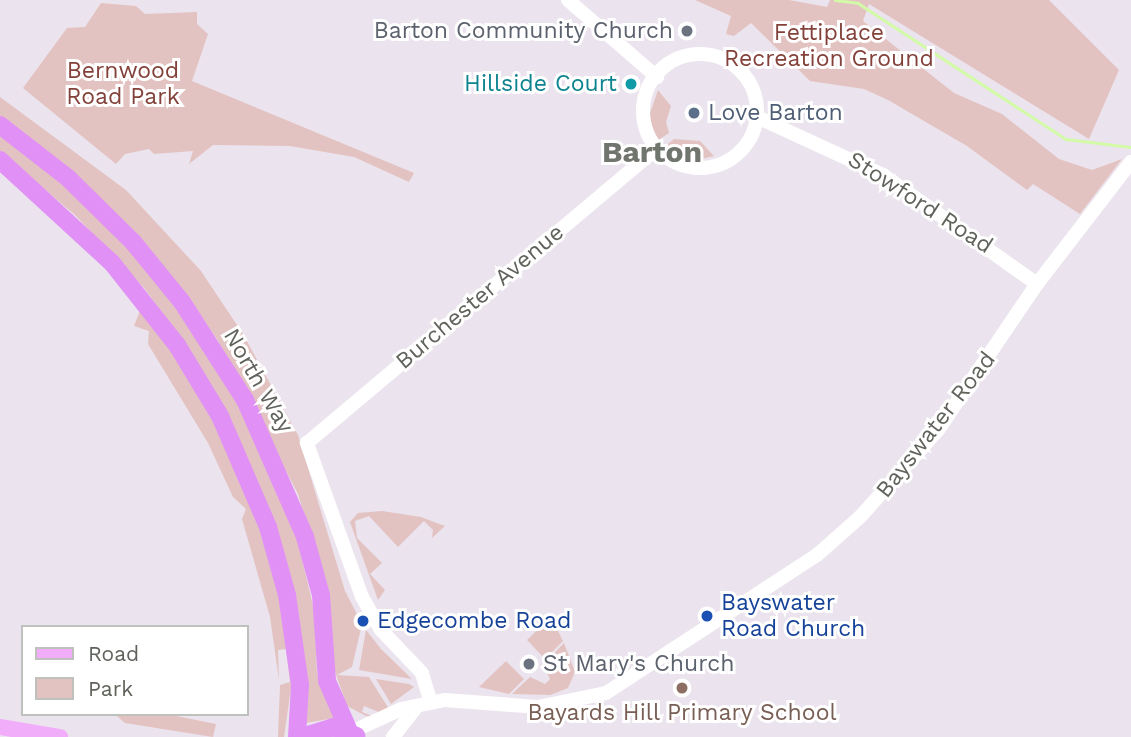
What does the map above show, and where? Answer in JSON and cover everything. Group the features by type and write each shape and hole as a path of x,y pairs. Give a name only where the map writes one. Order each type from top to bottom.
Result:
{"highway":[{"name":"North Way","path":"0,125 68,178 133,242 182,302 245,400 305,537 321,595 327,681 352,733"},
{"path":"0,160 112,263 177,345 220,416 268,527 287,595 300,685 299,737 323,727 352,733"}],"main road":[{"path":"0,727 60,737"}],"street":[{"path":"568,0 657,77"},
{"path":"719,55 752,81 757,117 742,145 712,166 680,166 654,151 642,114 657,77 686,56 719,55"},
{"name":"Stowford Road","path":"757,117 883,175 1037,284"},
{"name":"Burchester Avenue","path":"307,443 654,151"},
{"name":"Bayswater Road","path":"352,733 424,705 466,700 538,707 606,693 773,587 846,531 920,452 1037,284 1130,164"},
{"name":"North Way","path":"307,443 362,597 393,645 422,673 424,705"},
{"path":"393,737 424,705"}],"green space":[{"name":"Fettiplace Recreation Ground","path":"695,0 789,0 827,7 830,0 1049,0 1119,70 1089,139 869,4 863,21 954,93 1002,114 1059,159 1092,170 1122,159 1080,214 1033,184 1027,190 967,146 888,100 864,89 810,81 751,23 734,36 726,34 731,16"},
{"name":"Bernwood Road Park","path":"101,3 136,6 145,14 197,12 197,24 208,34 192,81 414,173 409,182 354,157 290,146 213,145 189,164 193,151 154,154 149,149 125,154 116,164 23,88 67,28 85,27"},
{"path":"658,90 671,106 666,122 669,133 657,141 649,116"},
{"path":"0,97 126,190 201,271 243,334 298,435 345,591 362,624 352,667 337,675 369,677 389,709 381,713 364,706 362,712 372,716 366,716 347,706 332,663 329,594 298,494 218,341 194,305 0,118"},
{"path":"0,132 75,192 161,283 234,392 294,525 314,610 317,674 334,718 306,723 308,692 272,518 230,419 185,343 144,288 76,216 0,151"},
{"path":"674,139 700,141 714,156 693,161 676,156 663,148"},
{"path":"141,308 195,385 243,479 276,580 293,674 284,737 278,737 280,685 290,682 286,649 278,650 279,680 270,617 242,519 246,509 233,497 208,443 148,344 149,331 134,326"},
{"path":"382,511 421,517 445,526 432,538 433,530 424,521 398,547 369,516 355,521 357,538 382,563 370,574 385,590 378,600 350,522 358,513"},
{"path":"551,617 563,641 545,659 527,640"},
{"path":"366,630 381,649 412,679 359,670"},
{"path":"564,643 575,672 568,688 550,695 512,694 530,677 545,684 550,679 543,665"},
{"path":"506,661 524,679 509,694 479,687"},
{"path":"376,679 409,684 414,687 391,704"},
{"path":"117,716 176,716 216,724 213,737 125,723"}],"waterway":[{"path":"835,0 858,3 1066,139 1131,147"}],"place":[{"name":"Barton Community Church","path":"687,31"},
{"name":"Hillside Court","path":"631,84"},
{"name":"Love Barton","path":"694,113"},
{"name":"Bayswater Road Church","path":"707,616"},
{"name":"Edgecombe Road","path":"363,621"},
{"name":"St Mary's Church","path":"529,664"},
{"name":"Bayards Hill Primary School","path":"682,688"}],"district":[{"name":"Barton","path":"652,152"}]}
